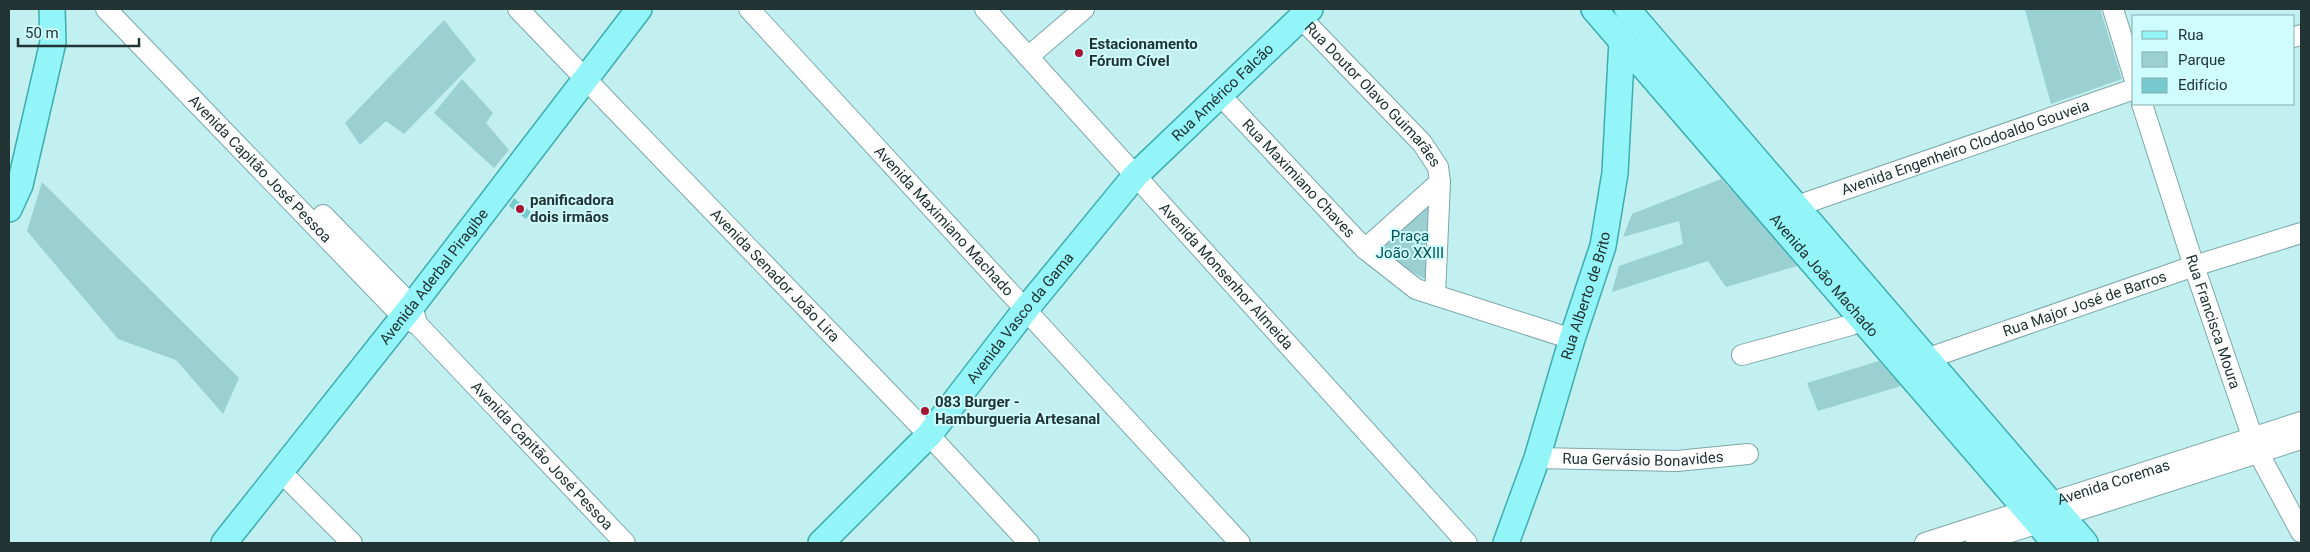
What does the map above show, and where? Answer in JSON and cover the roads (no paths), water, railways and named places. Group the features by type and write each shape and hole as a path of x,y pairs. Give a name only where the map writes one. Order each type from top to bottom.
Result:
{"main road":[{"path":"9,208 20,185 53,42 52,9"},
{"name":"Avenida Aderbal Piragibe","path":"224,543 411,316 584,80 639,9"},
{"name":"Avenida João Machado","path":"1594,9 1861,318 2043,513 2085,543"},
{"name":"Avenida João Machado","path":"1628,9 1926,359 2043,513 2055,543"},
{"name":"Rua Américo Falcão","path":"1135,176 1306,13"},
{"name":"Rua Alberto de Brito","path":"1506,543 1537,458 1572,339 1603,246 1615,173 1622,40"},
{"name":"Avenida Vasco da Gama","path":"821,543 929,435 1026,309 1135,176"}],"street":[{"name":"Avenida Capitão José Pessoa","path":"106,9 411,316"},
{"name":"Avenida Capitão José Pessoa","path":"124,9 625,543"},
{"name":"Avenida Senador João Lira","path":"518,9 584,80 929,435 1029,543"},
{"name":"Avenida Maximiano Machado","path":"749,9 1240,543"},
{"name":"Avenida Monsenhor Almeida","path":"985,9 1467,543"},
{"path":"1028,57 1084,9"},
{"path":"2112,9 2132,71"},
{"name":"Rua Doutor Olavo Guimarães","path":"1306,13 1422,144 1438,167 1440,182 1435,295"},
{"name":"Avenida Engenheiro Clodoaldo Gouveia","path":"1797,206 2132,90"},
{"name":"Rua Maximiano Chaves","path":"1219,94 1365,249 1416,289 1572,339"},
{"name":"Rua Francisca Moura","path":"2142,105 2194,266 2256,446 2301,532"},
{"path":"1365,249 1440,182"},
{"name":"Rua Major José de Barros","path":"1926,359 2194,266 2301,233"},
{"path":"1742,355 1851,325 1861,318"},
{"name":"Avenida Coremas","path":"2256,446 2301,422"},
{"name":"Avenida Coremas","path":"1928,543 2043,513 2256,446 2301,439"},
{"name":"Rua Gervásio Bonavides","path":"1537,458 1677,461 1748,454"},
{"path":"281,472 352,543"},
{"name":"Avenida Coremas","path":"1976,543 2043,513"}],"place":[{"name":"Estacionamento Fórum Cível","path":"1079,53"},
{"name":"panificadora dois irmãos","path":"520,209"},
{"name":"083 Burger - Hamburgueria Artesanal","path":"925,411"}],"park label":[{"name":"Praça João XXIII","path":"1410,244"}]}
